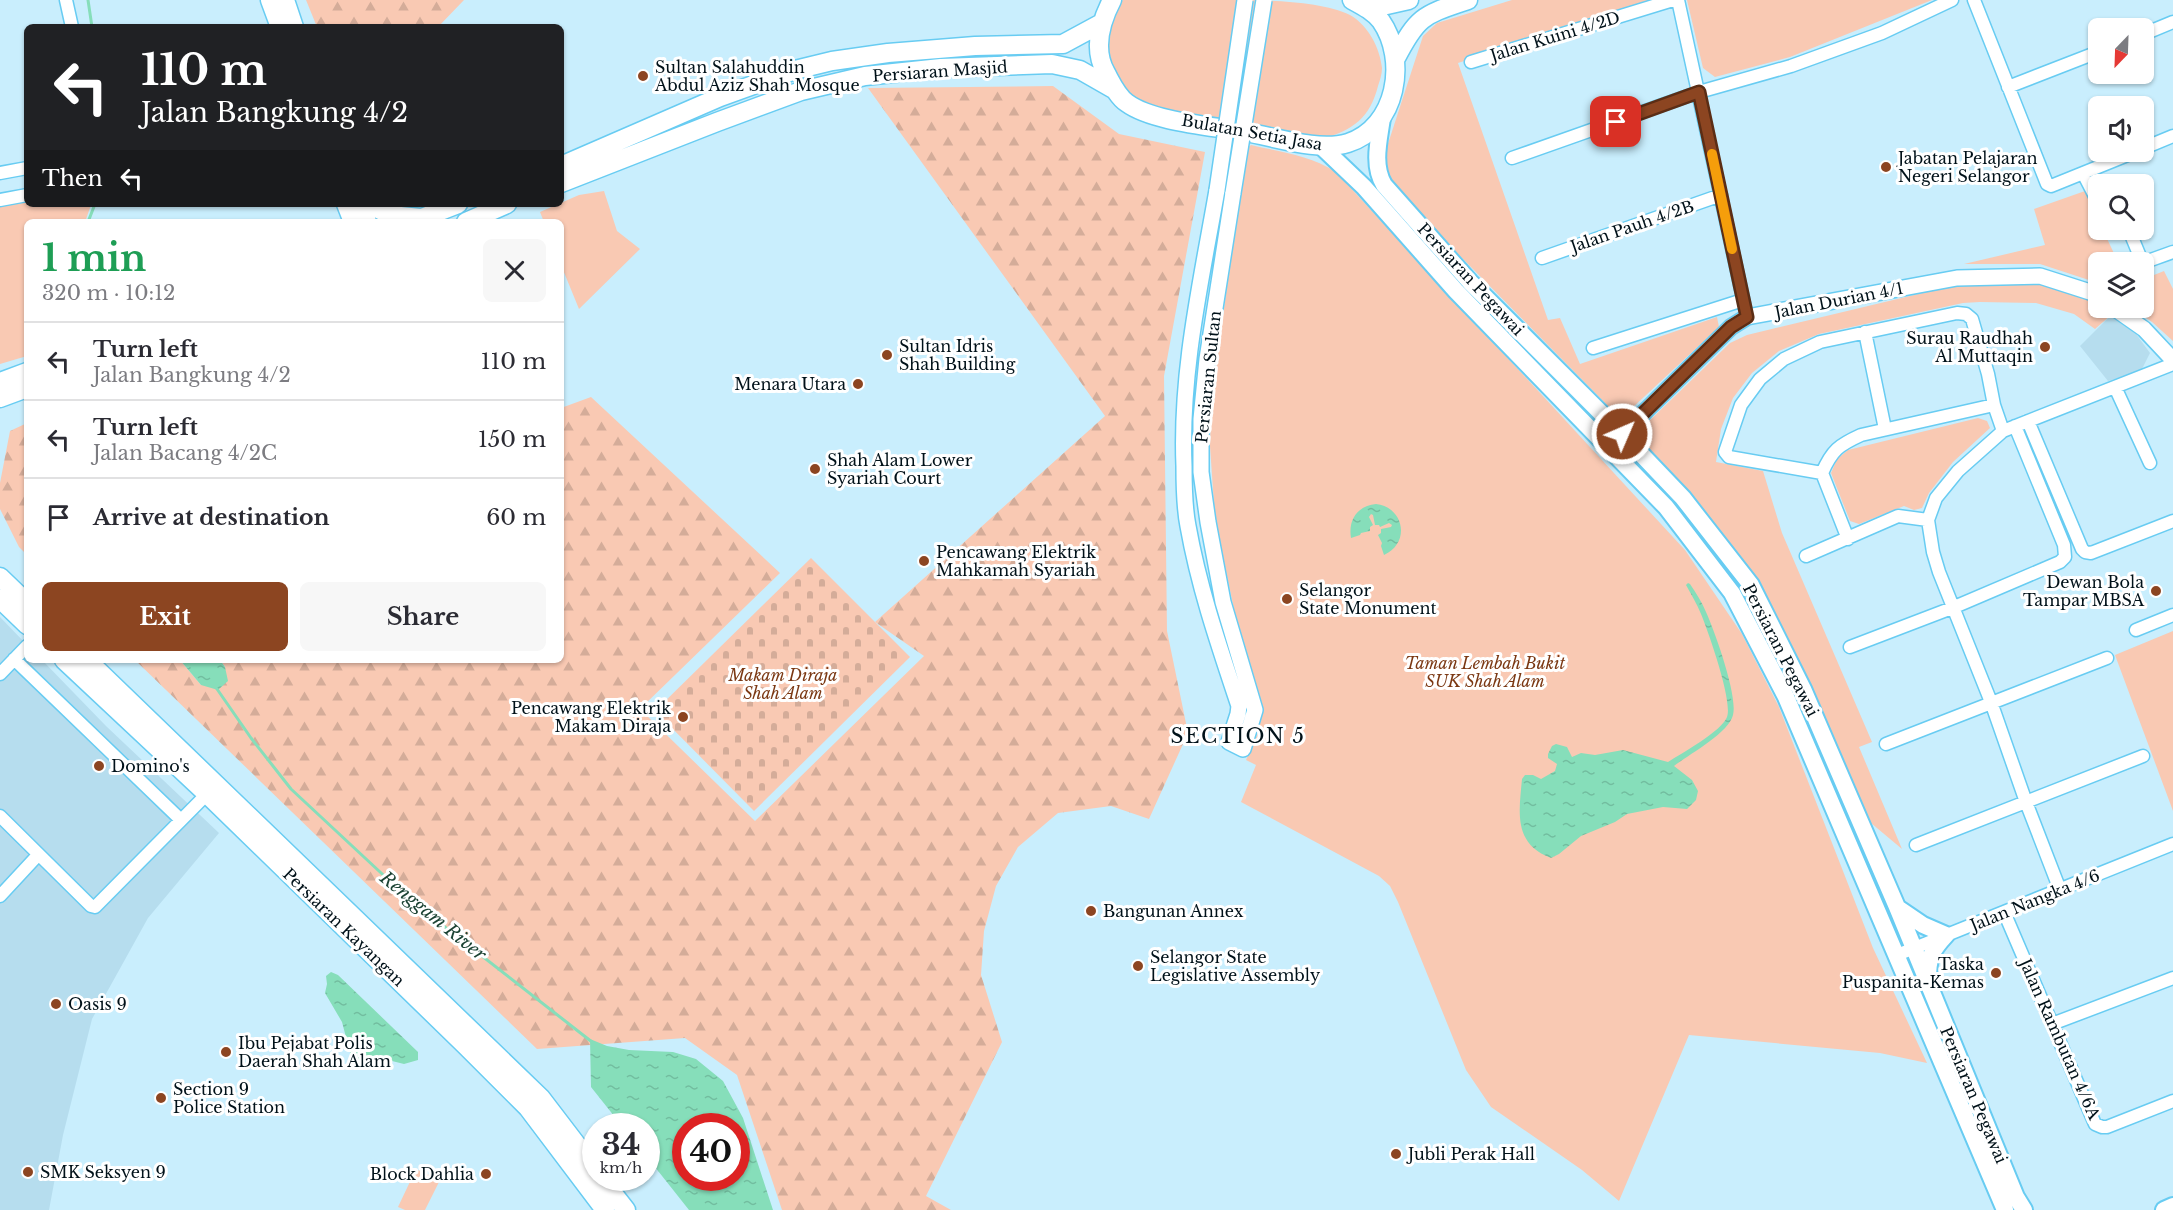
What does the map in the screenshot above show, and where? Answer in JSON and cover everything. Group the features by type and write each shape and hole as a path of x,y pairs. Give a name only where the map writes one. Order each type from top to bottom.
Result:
{"main road":[{"path":"270,0 279,24"},
{"path":"285,0 293,24"},
{"name":"Bulatan Setia Jasa","path":"1112,0 1100,24 1099,51 1103,69 1125,102 1152,115 1321,146 1350,142 1383,118"},
{"path":"1352,0 1369,9 1384,26 1392,41 1396,58 1396,76 1383,118"},
{"path":"1369,9 1409,0"},
{"path":"1396,58 1409,32 1430,13 1468,0"},
{"name":"Persiaran Masjid","path":"564,165 720,97 795,70 832,61 888,53 965,47 1063,44 1100,24"},
{"name":"Persiaran Masjid","path":"564,182 801,91 865,76 940,68 1052,64 1080,70 1115,90"},
{"name":"Persiaran Pegawai","path":"1383,118 1378,175 1384,185 1470,282 1683,498 1751,585 1803,689 1897,907 1979,1110 2016,1197 2024,1210"},
{"name":"Persiaran Pegawai","path":"1321,146 1364,187 1464,300 1666,507 1732,593 1786,697 2005,1210"},
{"path":"375,207 390,215 411,219"},
{"path":"419,219 450,207"},
{"path":"474,218 500,207"},
{"path":"0,382 24,373"},
{"path":"0,398 24,389"},
{"path":"0,577 24,600"},
{"path":"0,599 24,622"},
{"name":"Persiaran Kayangan","path":"67,663 207,794 528,1108 605,1210"},
{"name":"Persiaran Kayangan","path":"90,663 541,1098 582,1152"},
{"path":"1897,907 1923,925 1946,935 1934,948 1928,966 1928,983"},
{"path":"611,1191 626,1210"},
{"path":"2164,1210 2173,1206"}],"street":[{"path":"66,0 71,24"},
{"name":"Persiaran Sultan","path":"1245,0 1217,190 1187,360 1182,427 1188,524 1209,618 1239,706 1236,746 1255,710 1223,602 1208,522 1201,472 1201,419 1207,359 1264,0"},
{"name":"Jalan Kuini 4/2D","path":"1471,62 1673,0"},
{"path":"1678,0 1747,317"},
{"path":"1512,158 1699,92 1791,66 1882,33 1953,0"},
{"path":"1974,0 2047,184 2051,186 2110,162"},
{"path":"2154,30 2173,22"},
{"path":"2008,87 2088,56"},
{"path":"2154,144 2173,136"},
{"path":"1,169 24,168"},
{"path":"2083,173 2088,183"},
{"name":"Jalan Pauh 4/2B","path":"1542,258 1721,195"},
{"path":"0,200 24,196"},
{"path":"2133,240 2141,259 2145,262 2173,252"},
{"name":"Jalan Durian 4/1","path":"1622,434 1731,327 1747,317 1958,278 2040,276 2088,291"},
{"path":"1593,348 1743,300"},
{"path":"1822,473 1726,455 1730,432 1741,405 1760,379 1784,359 1820,342 1957,313 1969,316 1972,319 2003,431"},
{"path":"2060,890 1991,702 1952,608 1933,552 1928,520 1936,498 1958,471 2003,431 2173,362 2144,329 2128,318"},
{"path":"1865,332 1885,429"},
{"path":"2115,387 2150,463"},
{"path":"1848,539 1822,473 1830,455 1843,443 1861,435 1994,405"},
{"path":"2028,421 2085,552 2091,553 2173,521"},
{"path":"1850,647 1952,608 2060,562 2065,557 2064,545 2015,426"},
{"path":"1806,556 1898,516 1928,520"},
{"path":"2136,630 2173,615"},
{"path":"0,674 24,649"},
{"path":"1886,744 2107,658"},
{"path":"14,659 181,820"},
{"path":"1916,845 2143,756"},
{"path":"0,816 91,906 95,907 207,794"},
{"name":"Jalan Nangka 4/6","path":"1897,955 2173,844"},
{"path":"0,896 38,855"},
{"name":"Jalan Rambutan 4/6A","path":"2004,912 2094,1124 2108,1127 2173,1101"},
{"path":"2052,1024 2173,978"}],"shaded area":[{"path":"2108,318 2113,318 2136,334 2150,353 2141,371 2108,381 2080,346"},
{"path":"0,617 24,642 24,663 45,663 106,726 219,833 148,918 92,1019 63,1135 49,1210 0,1210"}],"green space":[{"path":"306,0 464,0 441,24 316,24"},
{"path":"1123,0 1271,1 1323,6 1350,15 1368,31 1379,53 1382,68 1375,97 1359,121 1343,131 1322,139 1153,112 1131,100 1107,59 1106,36 1114,11"},
{"path":"1512,0 1652,0 1458,63 1548,320 1560,318 1580,364 1717,317 1719,327 1630,410 1613,411 1389,184 1384,156 1423,36 1437,23"},
{"path":"1687,0 1932,0 1790,57 1715,77 1703,68"},
{"path":"1053,86 1119,134 1205,152 1164,376 1167,631 1188,733 1149,819 1111,806 1058,813 1018,847 996,886 984,931 981,975 1002,1042 926,1196 951,1210 782,1210 737,1075 685,1038 537,1049 138,663 183,663 201,685 225,667 222,663 564,663 564,407 591,397 780,573 640,709 755,821 924,656 875,622 1105,416 868,88"},
{"name":"Taman Lembah Bukit SUK Shah Alam","path":"1251,145 1305,158 1336,172 1685,550 1742,634 1779,707 1873,948 1927,1063 1880,1053 1689,1035 1619,1201 1582,1170 1491,1107 1466,1070 1390,886 1379,876 1241,802 1256,765 1246,760 1258,733 1261,718 1235,614 1215,519 1210,446 1211,407 1245,150"},
{"path":"604,191 617,231 640,249 579,309 564,272 564,219 543,219 540,212 551,207 564,207 564,202 579,195"},
{"path":"2085,191 2088,198 2088,240 2108,240 2113,252 2088,252 2088,280 2040,264 1964,264 2045,245 2034,209"},
{"path":"24,192 24,207 90,207 86,219 24,219 24,357 0,364 0,197"},
{"path":"2164,271 2173,289 2173,341 2146,318 2154,318 2154,275"},
{"path":"2040,284 2088,299 2088,318 2108,318 2095,329 2074,314 2036,303 1980,302 1963,303 1819,334 1779,351 1752,373 1733,398 1721,429 1716,462 1763,471 1782,533 1872,742 1859,747 1902,849 1865,818 1811,686 1757,580 1690,493 1641,444 1644,426 1730,343 1747,335 1956,285"},
{"path":"1978,418 1987,421 1990,428 1953,462 1929,493 1922,508 1914,510 1904,506 1859,524 1850,521 1831,473 1837,459 1848,450"},
{"path":"24,424 24,552 19,547 0,509 0,483 10,431"},
{"name":"Makam Diraja Shah Alam","path":"811,558 910,657 754,811 655,711"},
{"path":"2173,631 2173,811 2115,655"},
{"path":"416,1169 440,1180 425,1210 405,1210 398,1207"}],"water":[{"path":"1376,504 1393,512 1401,526 1398,542 1384,555 1378,535 1381,529 1391,527 1389,523 1380,527 1375,525 1371,514 1369,517 1373,525 1370,531 1351,538 1351,525 1355,515 1369,505"},
{"path":"1688,583 1703,605 1715,634 1729,679 1734,706 1730,722 1724,729 1674,766 1692,780 1698,791 1696,800 1687,809 1663,807 1627,814 1615,822 1581,836 1551,858 1539,852 1524,836 1521,826 1522,779 1525,775 1533,775 1541,779 1555,771 1557,764 1548,758 1552,746 1556,744 1567,747 1572,757 1581,753 1595,755 1623,750 1668,762 1710,735 1724,723 1728,709 1719,666 1701,614 1686,585"},
{"path":"183,663 222,663 228,681 218,690 201,685"},
{"path":"331,972 338,975 418,1052 418,1060 404,1064 380,1058 352,1060 342,1022 325,993 326,976"},
{"path":"590,1039 607,1046 629,1050 673,1052 696,1059 723,1081 740,1113 672,1113 672,1189 660,1173 660,1113 612,1113 591,1087"},
{"path":"750,1139 773,1210 689,1210 674,1191 750,1191"}],"waterway":[{"name":"Renggam River","path":"88,0 92,24"},
{"name":"Renggam River","path":"89,219 94,207"},
{"name":"Renggam River","path":"217,689 251,738 291,789 409,899 592,1042"}],"slow traffic":[{"path":"1712,154 1732,249"}],"place":[{"name":"Sultan Salahuddin Abdul Aziz Shah Mosque","path":"643,76"},
{"name":"Jabatan Pelajaran Negeri Selangor","path":"1886,167"},
{"name":"Surau Raudhah Al Muttaqin","path":"2045,347"},
{"name":"Sultan Idris Shah Building","path":"887,355"},
{"name":"Menara Utara","path":"858,384"},
{"name":"Shah Alam Lower Syariah Court","path":"815,469"},
{"name":"Pencawang Elektrik Mahkamah Syariah","path":"924,561"},
{"name":"Dewan Bola Tampar MBSA","path":"2156,591"},
{"name":"Selangor State Monument","path":"1287,599"},
{"name":"Pencawang Elektrik Makam Diraja","path":"683,717"},
{"name":"Domino's","path":"99,766"},
{"name":"Bangunan Annex","path":"1091,911"},
{"name":"Selangor State Legislative Assembly","path":"1138,966"},
{"name":"Taska Puspanita-Kemas","path":"1996,973"},
{"name":"Oasis 9","path":"56,1004"},
{"name":"Ibu Pejabat Polis Daerah Shah Alam","path":"226,1052"},
{"name":"Section 9 Police Station","path":"161,1098"},
{"name":"Jubli Perak Hall","path":"1396,1154"},
{"name":"SMK Seksyen 9","path":"28,1172"},
{"name":"Block Dahlia","path":"486,1174"}],"district":[{"name":"SECTION 5","path":"1238,736"}],"route":[{"path":"1616,122 1699,92 1747,317 1731,327 1622,434"}]}
